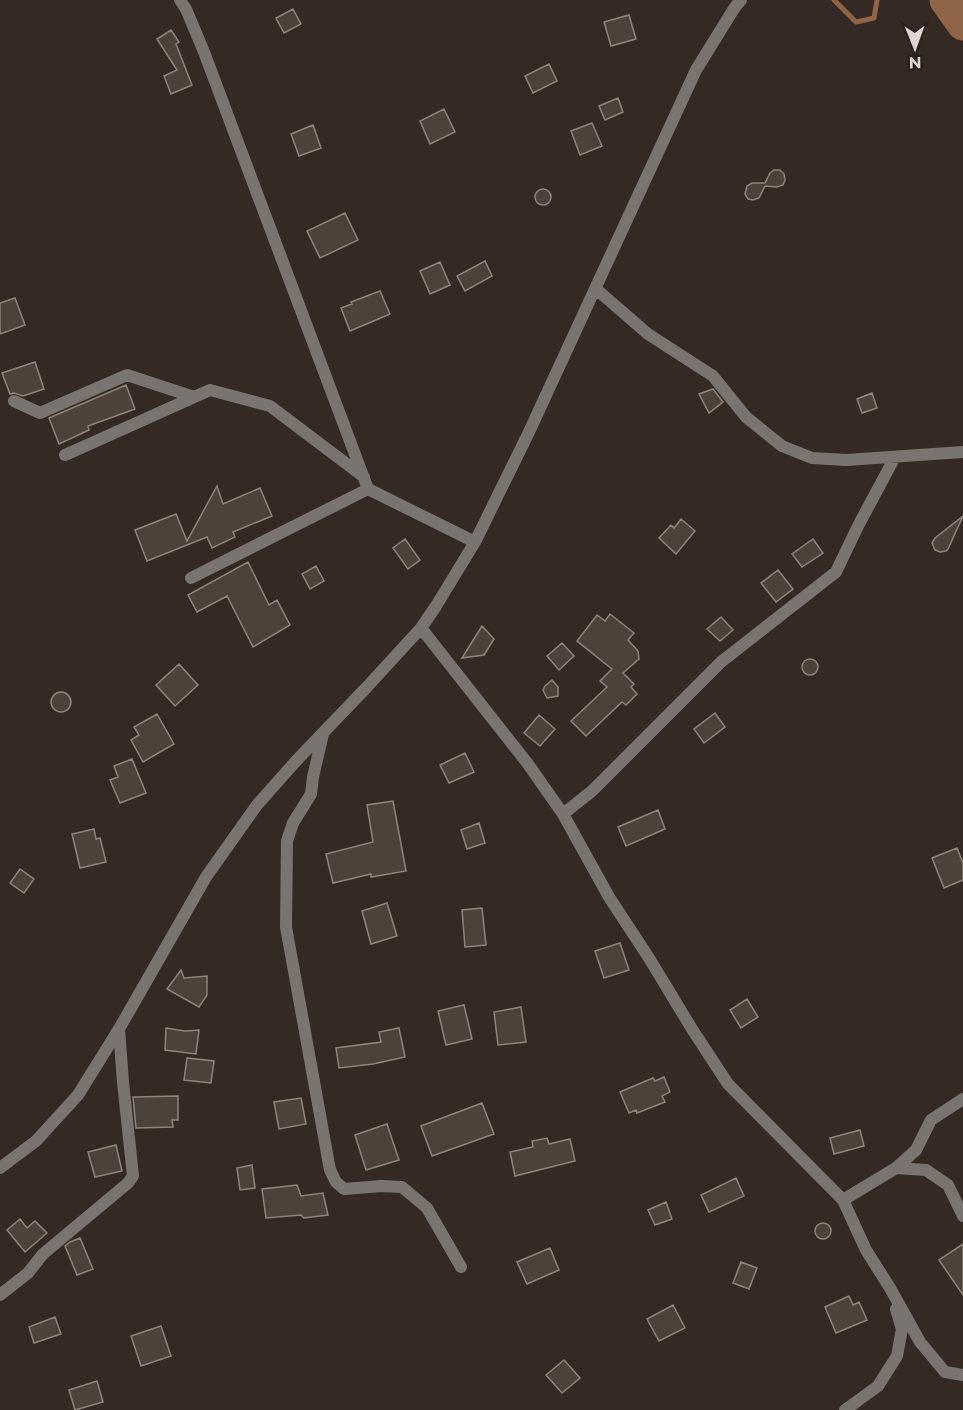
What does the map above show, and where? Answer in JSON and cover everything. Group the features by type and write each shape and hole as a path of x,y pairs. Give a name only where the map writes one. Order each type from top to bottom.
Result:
{"street":[{"path":"180,0 204,52 366,483"},
{"path":"0,1168 36,1142 78,1095 119,1029 206,877 257,806 421,628 436,606 475,542 529,432 696,70 738,4"},
{"path":"596,289 648,334 713,376 746,417 782,446 812,458 846,460 963,453"},
{"path":"15,401 40,413 127,375 194,398"},
{"path":"65,455 210,390 270,406 366,483 475,542"},
{"path":"563,814 592,791 721,662 836,572 895,457"},
{"path":"191,578 366,483"},
{"path":"421,628 528,764 563,814 609,897 728,1084 843,1200 866,1250 920,1342 945,1372 963,1375"},
{"path":"323,733 311,794 293,823 287,841 286,927 330,1170 336,1182 344,1189 402,1187 427,1208 461,1266"},
{"path":"0,1295 28,1273 43,1254 128,1183 133,1176 119,1029"},
{"path":"843,1200 896,1168 916,1150 931,1120 963,1099"},
{"path":"896,1168 926,1170 948,1185 963,1216"},
{"path":"845,1410 878,1386 897,1356 902,1329 890,1288"}],"building":[{"path":"293,9 301,24 284,33 276,18"},
{"path":"629,15 636,39 611,46 604,22"},
{"path":"171,30 179,42 176,44 192,85 171,94 164,76 177,70 157,39"},
{"path":"549,64 557,81 533,93 525,76"},
{"path":"618,98 623,112 605,120 599,106"},
{"path":"444,109 455,132 430,144 420,121"},
{"path":"592,123 602,146 580,155 571,131"},
{"path":"313,125 321,148 299,156 291,134"},
{"path":"774,170 780,170 784,174 783,185 765,186 759,198 748,199 745,194 747,186 752,183 765,183"},
{"path":"540,189 546,189 551,197 549,203 540,205 535,200 535,194"},
{"path":"345,213 358,240 320,258 307,231"},
{"path":"485,261 492,276 465,291 457,276"},
{"path":"440,262 450,285 430,294 420,271"},
{"path":"380,291 390,314 350,331 341,308"},
{"path":"15,298 25,325 0,334 0,303"},
{"path":"35,362 44,389 23,396 10,394 2,373"},
{"path":"126,385 135,409 88,426 89,430 59,444 49,418"},
{"path":"713,389 723,402 709,413 699,394"},
{"path":"872,393 877,408 862,413 857,399"},
{"path":"217,486 223,504 260,488 272,516 233,532 235,537 212,548 207,537 147,561 135,530 176,514 187,541"},
{"path":"963,516 948,549 940,552 935,550 932,543 935,538"},
{"path":"681,519 695,531 676,554 659,538 671,525 674,528"},
{"path":"405,539 420,560 408,569 393,548"},
{"path":"813,539 823,553 802,567 792,554"},
{"path":"248,562 269,605 277,600 290,625 253,647 227,596 197,612 188,595"},
{"path":"316,566 324,581 310,589 302,574"},
{"path":"778,570 793,589 776,602 761,583"},
{"path":"610,614 634,633 628,640 638,651 639,659 623,673 634,684 631,687 637,694 626,705 622,702 586,736 571,721 607,687 600,681 612,669 577,641 597,615 605,621"},
{"path":"721,617 733,630 720,641 707,629"},
{"path":"482,626 494,639 484,655 462,658"},
{"path":"562,643 574,656 559,670 547,656"},
{"path":"807,659 813,659 818,667 816,673 807,675 802,670 802,664"},
{"path":"179,664 198,685 175,706 156,685"},
{"path":"552,680 558,687 558,696 547,698 543,690"},
{"path":"61,692 68,695 71,702 68,709 61,712 54,709 51,702 54,695"},
{"path":"715,713 725,727 704,743 694,729"},
{"path":"157,714 174,744 143,762 131,740 139,735 134,727"},
{"path":"539,715 555,729 540,746 524,733"},
{"path":"465,753 474,772 449,783 440,765"},
{"path":"132,759 146,793 120,803 110,780 118,777 114,766"},
{"path":"393,801 406,871 371,877 371,874 333,883 326,854 373,842 367,805"},
{"path":"658,810 665,829 626,846 618,827"},
{"path":"479,823 485,843 467,849 461,830"},
{"path":"94,829 96,839 100,838 106,862 80,868 72,834"},
{"path":"957,848 963,863 963,880 944,888 932,858"},
{"path":"20,869 34,879 24,893 10,883"},
{"path":"387,903 397,936 371,944 362,911"},
{"path":"482,908 486,945 465,947 462,910"},
{"path":"620,943 629,970 604,978 595,951"},
{"path":"181,970 184,978 207,976 207,995 199,1007 167,989"},
{"path":"747,999 758,1017 741,1028 730,1010"},
{"path":"464,1005 472,1039 446,1045 438,1011"},
{"path":"521,1007 526,1042 498,1045 494,1012"},
{"path":"166,1028 185,1031 199,1030 196,1054 165,1050"},
{"path":"399,1028 405,1057 339,1068 336,1048 381,1042 379,1032"},
{"path":"187,1058 214,1061 211,1083 184,1080"},
{"path":"664,1077 670,1092 662,1096 665,1102 637,1113 636,1110 629,1113 620,1092 653,1078 655,1081"},
{"path":"178,1096 178,1120 172,1120 173,1127 136,1128 133,1097"},
{"path":"301,1098 306,1124 279,1129 274,1102"},
{"path":"482,1103 494,1134 432,1156 421,1126"},
{"path":"387,1124 399,1160 366,1170 355,1135"},
{"path":"860,1130 864,1146 834,1154 830,1138"},
{"path":"547,1138 549,1144 570,1139 575,1161 515,1176 510,1152 533,1147 532,1141"},
{"path":"116,1145 122,1171 95,1177 88,1152"},
{"path":"252,1165 255,1188 240,1190 237,1168"},
{"path":"736,1178 744,1196 709,1212 701,1195"},
{"path":"297,1185 301,1196 323,1193 328,1215 304,1218 301,1215 266,1218 262,1189"},
{"path":"666,1202 672,1219 655,1225 648,1210"},
{"path":"20,1219 27,1228 35,1221 47,1233 25,1252 7,1230"},
{"path":"820,1223 826,1223 831,1231 829,1237 820,1239 815,1234 815,1228"},
{"path":"80,1238 93,1269 77,1275 65,1246"},
{"path":"963,1244 963,1295 939,1260"},
{"path":"550,1248 559,1270 527,1284 517,1262"},
{"path":"741,1262 757,1268 749,1289 733,1283"},
{"path":"849,1296 853,1305 859,1302 867,1320 836,1333 825,1307"},
{"path":"673,1305 685,1328 659,1341 647,1319"},
{"path":"55,1317 61,1334 34,1343 29,1327"},
{"path":"161,1326 171,1356 141,1366 131,1336"},
{"path":"564,1360 580,1378 562,1393 546,1375"},
{"path":"97,1381 103,1402 75,1410 69,1390"}],"waterway":[{"path":"834,0 856,22 874,18 877,0"},
{"path":"946,0 963,24"}]}
